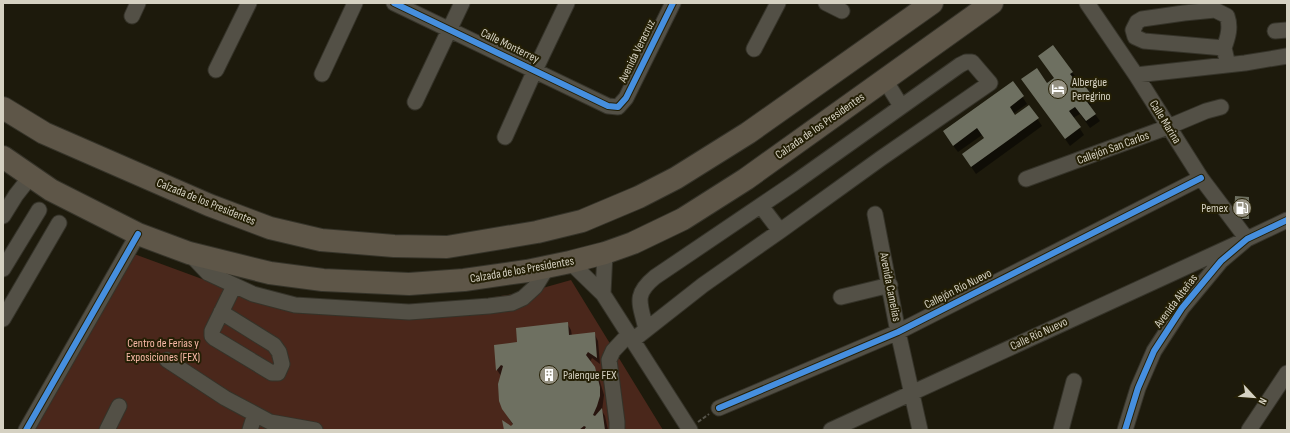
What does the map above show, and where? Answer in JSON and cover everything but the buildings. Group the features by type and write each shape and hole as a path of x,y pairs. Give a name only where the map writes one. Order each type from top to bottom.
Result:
{"highway":[{"name":"Calzada de los Presidentes","path":"3,108 44,133 209,206 270,228 321,240 394,246 447,247 537,232 582,221 639,197 676,178 748,133 932,3"},
{"name":"Calzada de los Presidentes","path":"3,157 51,190 138,234 189,253 270,273 323,280 409,284 464,280 570,262 605,253 633,243 683,219 746,179 992,3"}],"street":[{"path":"216,70 249,3"},
{"path":"322,74 355,3"},
{"name":"Calle Monterrey","path":"394,3 608,106 618,107"},
{"path":"414,102 462,3"},
{"path":"505,137 567,3"},
{"name":"Avenida Veracruz","path":"618,107 626,98 673,3"},
{"path":"754,49 778,3"},
{"path":"826,3 842,11"},
{"name":"Calle Marina","path":"1087,3 1136,75 1201,178 1247,239"},
{"path":"1224,48 1144,40 1135,37 1133,30 1137,22 1142,19 1214,10 1227,16 1230,22 1224,48 1228,65"},
{"path":"1136,75 1228,65 1287,56"},
{"path":"616,430 617,422 609,360 613,351 631,337 646,329 703,285 880,159 990,83 972,62 966,62 901,106 761,206 655,277 646,284 641,292 639,300 646,329"},
{"path":"885,80 901,106"},
{"name":"Callejón San Carlos","path":"1026,179 1168,127 1206,111 1222,107"},
{"path":"3,216 16,195 31,176"},
{"name":"Callejón Río Nuevo","path":"719,408 898,332 1201,178"},
{"path":"761,206 780,231"},
{"path":"3,269 39,210"},
{"name":"Avenida Camelias","path":"876,214 898,332 920,430"},
{"path":"3,320 59,223"},
{"name":"Avenida Alteñas","path":"1125,430 1138,388 1154,351 1182,308 1221,261 1247,239 1284,223"},
{"path":"26,430 138,234"},
{"name":"Calle Río Nuevo","path":"831,430 1247,239"},
{"path":"189,253 208,273 253,294 295,305 409,312 512,303 523,298 535,287 548,266"},
{"path":"603,294 605,253"},
{"path":"570,262 603,294 689,429"},
{"path":"841,297 890,285"},
{"path":"221,312 274,345 279,352 282,364 278,373 272,373 212,336 212,331 221,312 234,286"},
{"path":"167,360 225,398 270,422 315,430"},
{"path":"1249,430 1287,373"},
{"path":"1061,430 1074,381"},
{"path":"107,430 118,406"},
{"path":"250,430 255,414"}],"path":[{"path":"689,429 719,408"}],"green space":[{"name":"Centro de Ferias y Exposiciones (FEX)","path":"126,251 213,283 344,310 457,303 532,291 571,280 663,430 26,430"}],"cycle path":[{"path":"394,3 608,106 618,107 626,98 673,3"},
{"path":"719,408 898,332 1201,178"},
{"path":"1125,430 1138,388 1154,351 1182,308 1221,261 1247,239 1287,220"},
{"path":"26,430 138,234"}],"place":[{"name":"Albergue Peregrino","path":"1058,89"},
{"name":"Pemex","path":"1242,208"},
{"name":"Palenque FEX","path":"549,375"}]}
